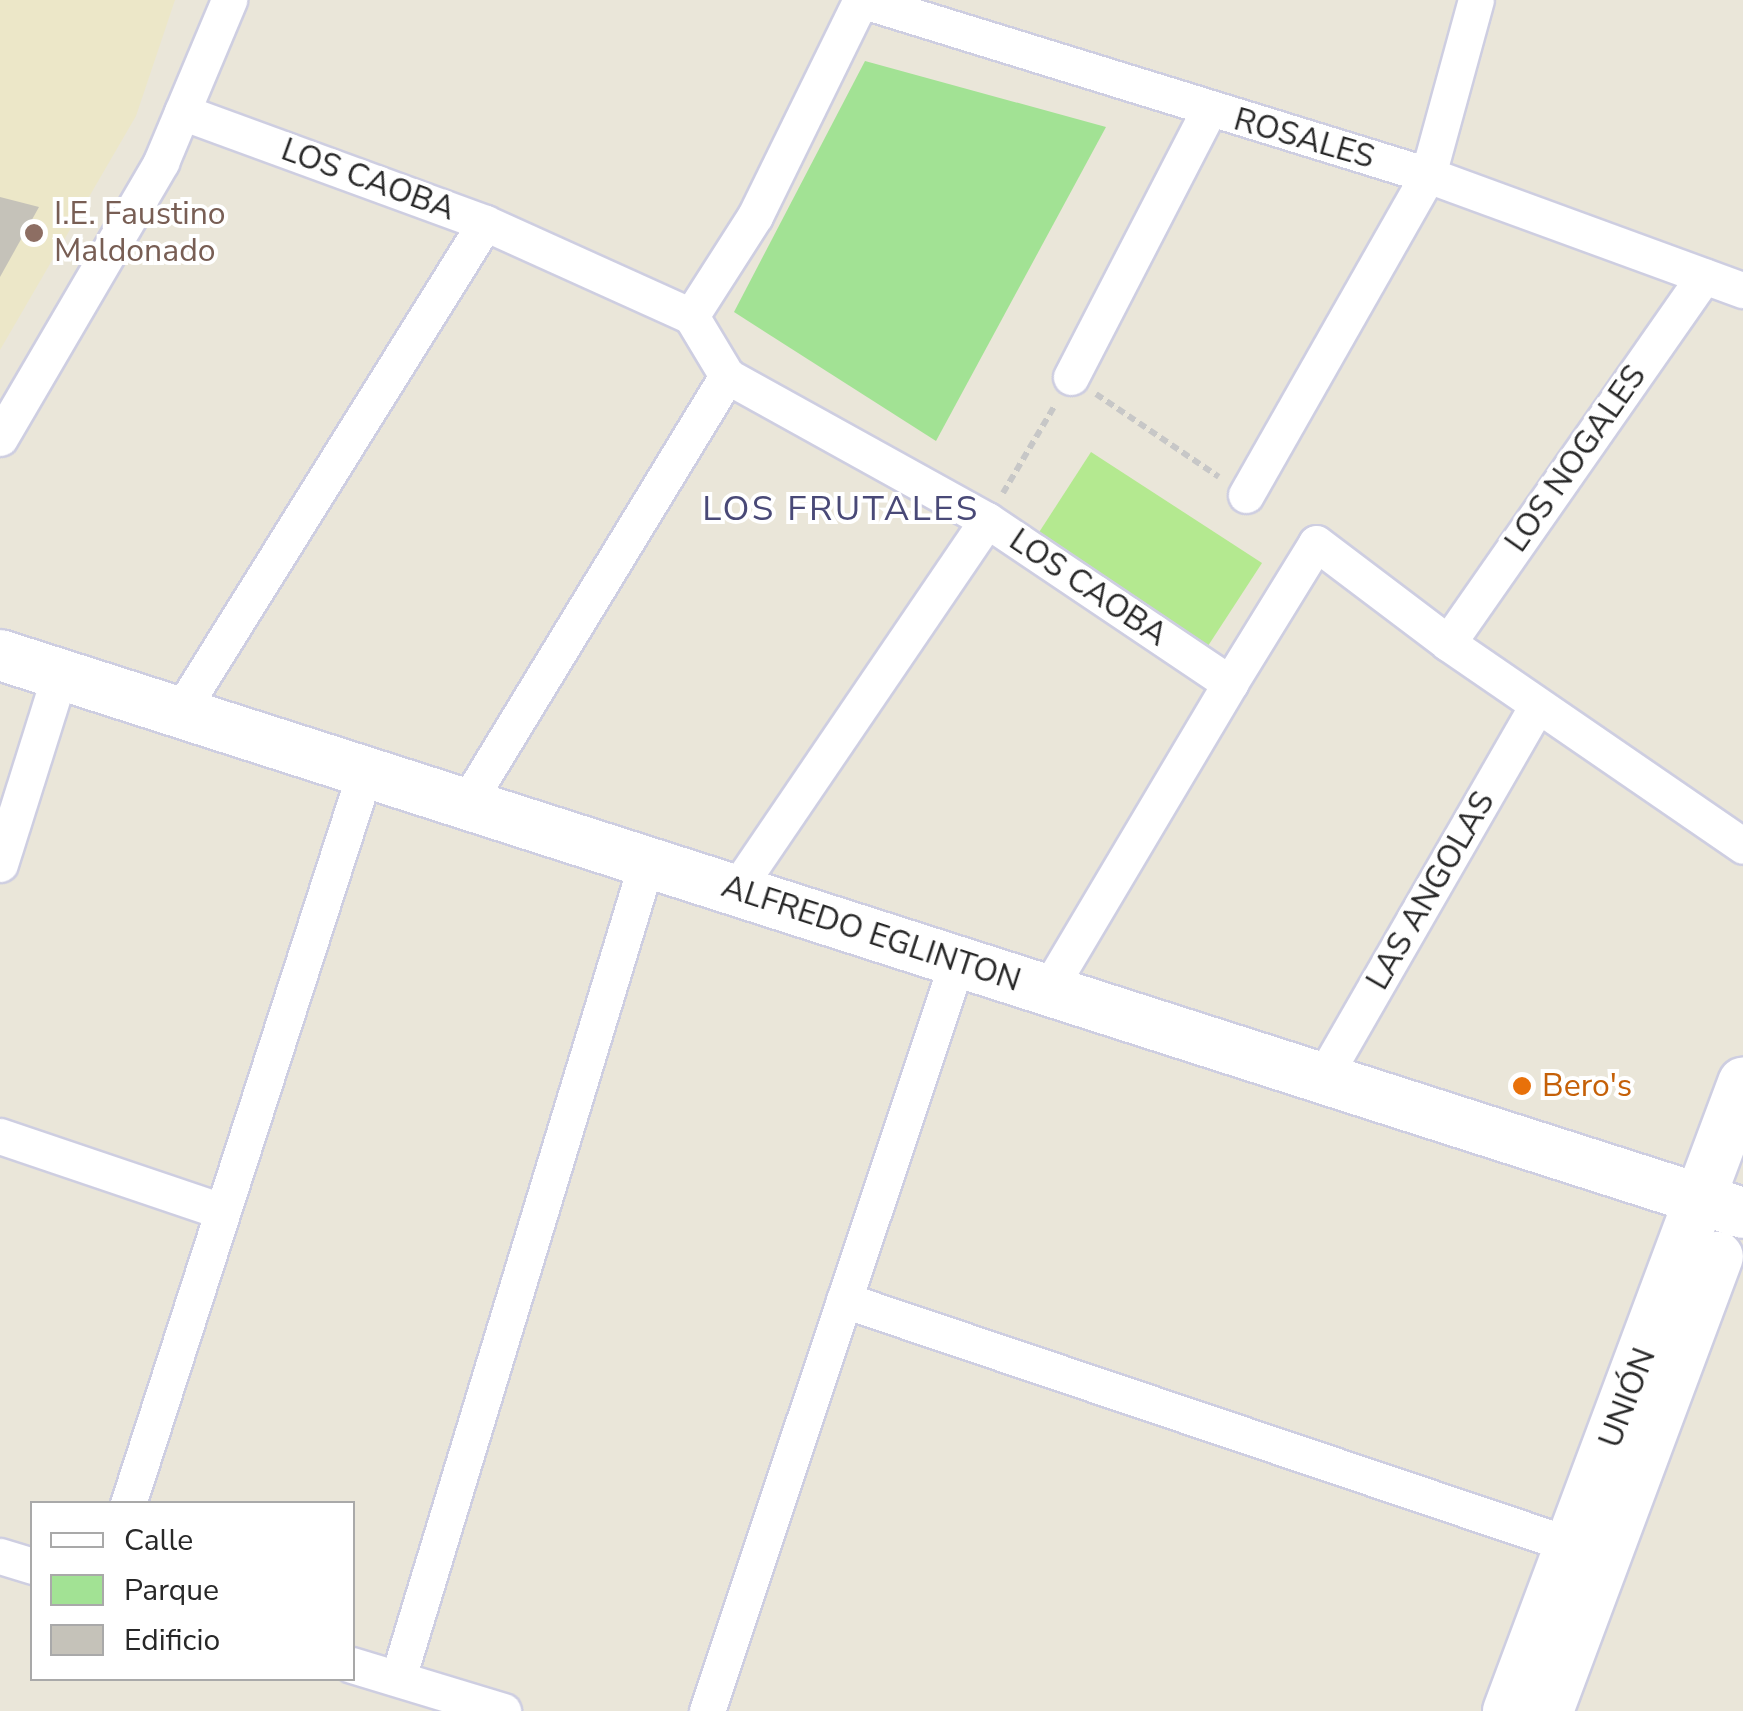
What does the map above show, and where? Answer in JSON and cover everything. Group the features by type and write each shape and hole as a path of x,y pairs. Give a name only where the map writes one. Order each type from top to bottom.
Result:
{"main road":[{"name":"ALFREDO EGLINTON","path":"0,654 465,806 1731,1204"},
{"name":"UNIÓN","path":"1548,1711 1731,1204 1743,1083"},
{"name":"UNIÓN","path":"1508,1711 1571,1545 1731,1204"}],"street":[{"path":"0,438 161,162 229,0"},
{"path":"690,316 755,216 861,0"},
{"name":"ROSALES","path":"861,0 1208,111 1428,175 1743,290"},
{"path":"1246,495 1428,175 1476,0"},
{"path":"1071,378 1208,111"},
{"name":"LOS CAOBA","path":"182,112 484,223 690,316 727,376 987,520 1230,682"},
{"path":"180,712 484,223"},
{"name":"LOS NOGALES","path":"1448,643 1704,276"},
{"path":"465,806 727,376"},
{"path":"736,891 987,520"},
{"path":"1048,990 1316,543 1448,643 1743,846"},
{"path":"0,864 60,674"},
{"name":"LAS ANGOLAS","path":"1324,1076 1537,706"},
{"path":"129,1501 364,772"},
{"path":"398,1678 647,861"},
{"path":"707,1711 958,962"},
{"path":"0,1136 222,1212"},
{"path":"844,1300 1571,1545"},
{"path":"0,1556 30,1565"},
{"path":"355,1665 465,1706 502,1711"}],"path":[{"path":"987,520 1071,378 1246,495"}],"shaded area":[{"name":"I.E. Faustino Maldonado","path":"0,0 175,0 136,116 0,350"}],"green space":[{"path":"865,61 1106,127 936,441 734,312"},
{"path":"1091,452 1262,563 1206,649 1036,537"}],"building":[{"path":"0,197 39,207 0,277"}],"place":[{"name":"I.E. Faustino Maldonado","path":"34,233"},
{"name":"Bero's","path":"1522,1086"}],"district":[{"name":"LOS FRUTALES","path":"841,509"}]}
